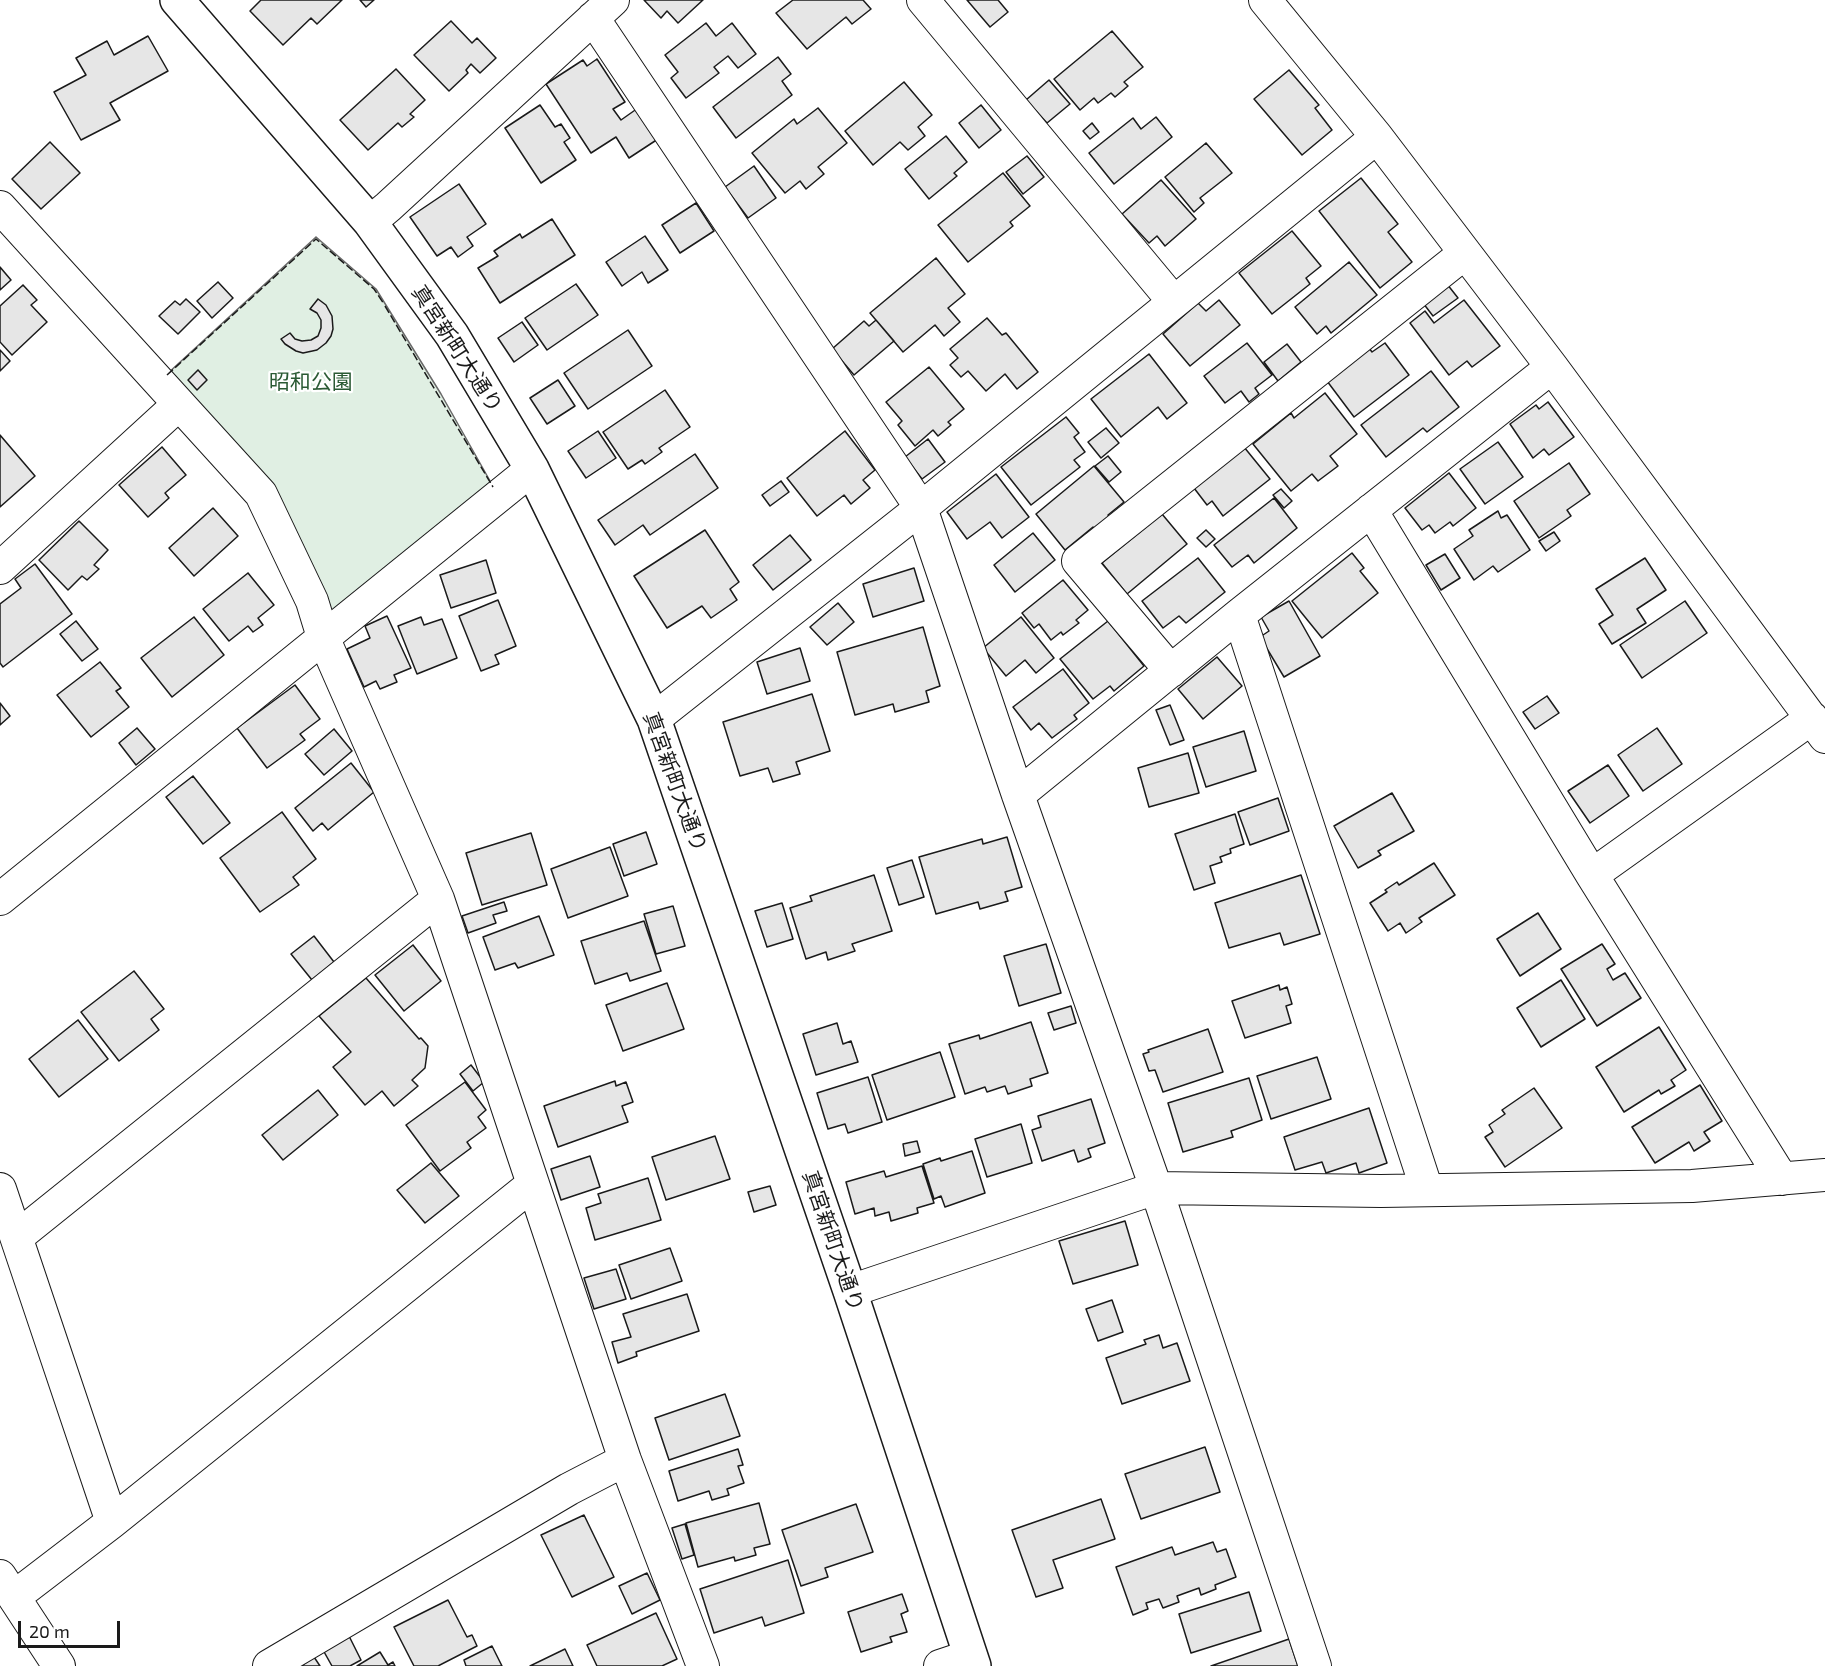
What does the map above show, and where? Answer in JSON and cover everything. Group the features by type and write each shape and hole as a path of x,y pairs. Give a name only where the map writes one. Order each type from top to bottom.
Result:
{"street":[{"path":"923,0 1174,302"},
{"path":"1265,0 1377,137 1552,367 1818,728 1592,876"},
{"name":"真宮新町大通り","path":"186,3 370,222 452,335 532,469 654,719 850,1291 972,1661"},
{"path":"370,222 603,9 921,508 1018,795 1156,1188 1315,1666"},
{"path":"654,719 921,508 1377,137"},
{"path":"0,207 261,494 312,601 323,637 438,899 625,1460 703,1666"},
{"path":"1171,670 1078,561 1465,253"},
{"path":"1018,795 1239,615 1552,367"},
{"path":"0,568 178,404"},
{"path":"0,899 532,469"},
{"path":"1371,510 1592,876 1782,1179"},
{"path":"1239,615 1426,1190"},
{"path":"17,1237 438,899"},
{"path":"850,1291 1156,1188 1426,1190 1692,1186 1825,1175"},
{"path":"59,1666 7,1586 112,1522 533,1184"},
{"path":"0,1189 112,1522"},
{"path":"269,1666 569,1489 625,1460"},
{"path":"939,1666 972,1661"}],"green space":[{"name":"昭和公園","path":"316,237 376,289 441,394 494,488 327,621 166,375"}],"building":[{"path":"261,0 342,0 317,24 311,18 283,45 250,11"},
{"path":"360,0 374,0 366,7"},
{"path":"644,0 703,0 678,23 667,11 661,18"},
{"path":"793,0 863,0 871,9 852,24 846,17 807,49 776,13"},
{"path":"967,0 998,0 1008,12 990,27"},
{"path":"451,21 472,43 477,38 496,58 480,73 471,64 466,70 468,73 449,91 414,55"},
{"path":"706,23 716,36 732,23 756,54 738,68 728,56 714,67 719,73 686,98 671,78 678,72 665,55"},
{"path":"1112,31 1143,67 1124,82 1128,86 1115,97 1111,93 1098,103 1094,98 1080,110 1054,79"},
{"path":"148,36 168,71 110,103 120,120 81,140 54,92 86,75 76,58 107,41 114,55"},
{"path":"778,57 791,74 782,81 792,95 736,138 713,107"},
{"path":"597,59 625,102 613,109 621,120 638,108 658,139 629,158 616,137 591,153 546,84 583,60 587,66"},
{"path":"396,69 425,100 410,114 414,117 402,127 398,123 368,150 340,120"},
{"path":"1289,70 1319,105 1315,108 1332,130 1302,155 1254,99"},
{"path":"1049,80 1070,104 1047,123 1026,100"},
{"path":"904,82 932,115 918,127 925,136 908,150 900,142 873,165 845,131"},
{"path":"540,105 555,127 561,124 570,138 564,142 576,160 541,183 505,128"},
{"path":"981,105 1001,130 979,148 959,123"},
{"path":"818,108 847,143 818,167 824,174 806,189 800,181 785,193 752,153 794,119 797,124"},
{"path":"1156,117 1172,137 1114,184 1089,153 1133,118 1141,129"},
{"path":"1092,123 1099,132 1090,139 1083,131"},
{"path":"946,136 967,162 954,173 957,176 929,199 905,169"},
{"path":"50,142 80,173 41,209 12,179"},
{"path":"1206,143 1232,173 1200,198 1204,203 1194,212 1165,177"},
{"path":"1027,156 1044,177 1023,194 1006,172"},
{"path":"754,166 776,198 748,218 725,187"},
{"path":"1003,173 1030,206 1010,222 1013,226 968,262 938,225"},
{"path":"1361,178 1398,224 1388,232 1412,262 1380,288 1319,211"},
{"path":"1161,180 1196,219 1165,246 1157,236 1149,243 1122,214"},
{"path":"459,184 486,224 467,237 473,246 458,257 451,247 437,256 410,217"},
{"path":"696,203 714,231 680,253 662,225"},
{"path":"552,219 575,255 500,303 478,268 498,256 494,251 520,234 522,238"},
{"path":"1292,231 1321,266 1306,278 1310,284 1272,314 1239,273"},
{"path":"645,236 668,270 648,283 642,272 622,286 606,262"},
{"path":"936,258 965,294 948,308 960,322 944,336 935,325 903,352 870,313"},
{"path":"1349,262 1377,295 1331,333 1326,326 1317,334 1295,307"},
{"path":"0,267 11,280 0,290"},
{"path":"218,282 233,298 212,318 197,301"},
{"path":"576,284 598,315 547,350 525,318"},
{"path":"1447,284 1458,298 1433,316 1423,303"},
{"path":"23,285 37,300 31,305 47,322 12,355 0,342 0,306"},
{"path":"186,299 200,312 178,334 159,316 175,301 180,305"},
{"path":"318,299 326,305 332,316 331,336 317,350 303,353 296,351 281,339 290,333 295,339 302,341 318,336 321,320 317,313 310,309"},
{"path":"1219,300 1240,325 1190,366 1163,334 1198,303 1206,311"},
{"path":"1464,300 1500,346 1472,367 1467,361 1449,375 1410,323 1425,311 1434,323"},
{"path":"987,318 1002,335 1006,333 1038,372 1017,389 1005,374 986,391 968,371 961,377 950,365 958,358 950,349"},
{"path":"876,320 894,341 854,375 832,349 864,321 869,326"},
{"path":"522,322 538,345 514,362 498,338"},
{"path":"628,330 652,366 588,409 564,373"},
{"path":"1247,343 1272,375 1255,388 1259,394 1249,402 1241,391 1225,403 1204,376"},
{"path":"1385,343 1409,375 1354,417 1327,381 1369,348 1372,352"},
{"path":"1287,344 1301,362 1278,381 1264,362"},
{"path":"0,350 10,361 0,371"},
{"path":"1149,354 1187,403 1167,419 1158,407 1121,437 1091,399"},
{"path":"929,367 964,409 948,422 951,425 938,436 933,430 915,446 898,425 902,421 886,402"},
{"path":"198,370 207,380 197,390 188,380"},
{"path":"1431,371 1459,407 1427,432 1423,428 1386,457 1361,425"},
{"path":"558,380 575,406 547,424 530,398"},
{"path":"665,390 690,427 659,448 662,452 645,464 642,460 628,469 603,432"},
{"path":"1325,393 1357,434 1330,456 1338,466 1318,481 1312,474 1291,491 1253,444 1291,413 1294,418"},
{"path":"1548,402 1574,437 1549,455 1544,449 1533,458 1510,424 1536,405 1539,409"},
{"path":"1066,417 1079,433 1074,437 1085,452 1074,460 1080,467 1031,505 1001,467"},
{"path":"1106,428 1119,443 1101,458 1088,442"},
{"path":"598,431 616,458 586,478 568,451"},
{"path":"845,431 875,470 863,480 870,488 851,504 844,495 817,516 787,478"},
{"path":"0,435 35,476 0,507"},
{"path":"928,439 945,462 922,479 905,457"},
{"path":"1498,442 1523,477 1485,504 1460,469"},
{"path":"162,447 186,475 165,493 169,498 148,517 119,485"},
{"path":"1244,447 1270,479 1223,516 1212,501 1207,505 1194,488"},
{"path":"695,454 718,488 650,535 643,525 615,545 598,520"},
{"path":"1108,456 1121,472 1109,482 1095,466"},
{"path":"1569,463 1590,494 1567,510 1571,516 1539,538 1514,501"},
{"path":"1094,466 1124,502 1108,515 1112,520 1097,533 1093,527 1065,550 1036,514"},
{"path":"1449,473 1476,508 1453,526 1450,522 1435,533 1429,525 1422,530 1405,508"},
{"path":"996,474 1029,517 1002,538 990,522 967,539 947,512"},
{"path":"781,481 789,492 770,506 762,495"},
{"path":"1281,489 1292,501 1284,508 1273,495"},
{"path":"1274,498 1297,528 1254,563 1248,555 1232,567 1214,545"},
{"path":"213,508 238,536 194,576 169,548"},
{"path":"1498,511 1501,518 1507,515 1530,550 1498,572 1493,566 1474,580 1454,549 1473,536 1469,530"},
{"path":"1162,514 1187,544 1127,594 1102,563"},
{"path":"79,521 108,550 94,565 99,569 87,580 82,576 68,590 39,560"},
{"path":"705,530 739,582 730,589 737,600 711,618 702,606 667,628 634,576"},
{"path":"1206,530 1215,539 1206,547 1197,538"},
{"path":"1554,532 1560,541 1546,551 1539,541"},
{"path":"1033,533 1055,560 1015,592 994,565"},
{"path":"790,535 811,560 773,590 753,565"},
{"path":"1352,553 1364,568 1360,571 1378,593 1322,638 1292,601"},
{"path":"1445,554 1460,578 1441,590 1426,565"},
{"path":"1198,558 1225,592 1186,623 1179,616 1163,628 1142,601"},
{"path":"1645,558 1666,590 1637,609 1646,623 1612,644 1599,624 1613,615 1596,589"},
{"path":"486,560 496,593 451,608 440,575"},
{"path":"35,564 72,614 3,667 0,663 0,604 21,588 15,579"},
{"path":"914,568 924,601 873,617 863,584"},
{"path":"248,573 274,605 258,618 263,625 253,632 248,626 229,641 203,609"},
{"path":"1063,580 1088,610 1076,620 1079,623 1063,635 1061,632 1051,640 1039,624 1034,628 1022,613"},
{"path":"498,600 516,646 495,655 499,664 481,671 459,616"},
{"path":"1289,601 1320,656 1284,677 1260,637 1269,631 1261,617"},
{"path":"1685,601 1707,633 1642,678 1620,645"},
{"path":"838,603 854,622 827,645 810,627"},
{"path":"387,616 411,668 394,675 397,682 380,689 376,681 364,687 347,649 370,638 365,626"},
{"path":"194,617 224,655 172,697 141,658"},
{"path":"421,617 424,625 442,619 457,658 417,674 398,626"},
{"path":"1021,617 1054,658 1036,673 1025,660 1006,676 983,648"},
{"path":"76,621 98,649 82,661 60,634"},
{"path":"1108,621 1144,666 1114,691 1110,686 1093,699 1060,659"},
{"path":"923,627 940,686 926,691 929,702 895,712 893,704 855,715 837,652"},
{"path":"800,648 810,681 767,694 757,662"},
{"path":"1217,657 1242,686 1203,719 1178,689"},
{"path":"100,662 121,688 116,691 129,707 91,737 57,695"},
{"path":"1063,669 1089,703 1074,715 1077,719 1052,738 1039,723 1031,730 1013,707"},
{"path":"295,685 320,719 300,734 305,740 267,768 237,728"},
{"path":"812,694 830,751 796,762 800,774 773,782 768,768 740,776 723,722"},
{"path":"1547,696 1559,713 1535,729 1523,712"},
{"path":"0,703 10,716 0,725"},
{"path":"1170,705 1184,740 1170,745 1156,710"},
{"path":"137,728 155,749 136,765 119,743"},
{"path":"1657,728 1682,764 1643,791 1618,755"},
{"path":"334,729 352,751 324,775 305,754"},
{"path":"1244,731 1256,771 1206,787 1193,747"},
{"path":"1188,753 1199,793 1149,807 1138,768"},
{"path":"351,763 374,792 328,830 322,823 313,831 295,808"},
{"path":"1608,765 1629,796 1590,823 1568,791"},
{"path":"193,776 230,823 203,844 166,797"},
{"path":"1392,793 1414,831 1378,851 1381,855 1358,868 1334,826"},
{"path":"1278,798 1289,831 1250,845 1238,812"},
{"path":"282,812 316,859 293,877 299,885 260,912 220,858"},
{"path":"1235,814 1244,844 1230,849 1231,853 1220,857 1222,862 1210,866 1215,883 1194,890 1175,834"},
{"path":"646,832 657,864 624,876 613,844"},
{"path":"531,833 547,885 482,905 466,853"},
{"path":"1007,837 1022,887 1005,892 1008,901 980,909 978,902 936,914 919,857 982,839 983,844"},
{"path":"610,847 628,896 568,918 551,869"},
{"path":"912,860 924,897 899,905 887,868"},
{"path":"1434,863 1455,895 1419,918 1422,922 1406,933 1400,923 1388,931 1370,903 1397,882 1399,885"},
{"path":"874,875 892,931 852,944 855,951 828,960 826,952 806,959 790,908 812,901 810,896"},
{"path":"1301,875 1320,934 1284,945 1280,933 1229,948 1215,903"},
{"path":"504,902 507,911 493,915 496,923 468,933 462,916"},
{"path":"782,903 793,939 767,947 755,911"},
{"path":"673,906 685,946 656,954 644,914"},
{"path":"1538,913 1561,949 1520,976 1497,939"},
{"path":"539,916 554,955 518,968 515,963 495,970 483,937"},
{"path":"644,921 661,971 630,981 627,973 595,984 581,941"},
{"path":"314,936 334,962 312,980 291,954"},
{"path":"1046,944 1061,993 1019,1006 1004,956"},
{"path":"1602,944 1615,964 1607,969 1613,980 1625,973 1641,998 1597,1026 1561,969"},
{"path":"413,945 441,981 404,1011 375,975"},
{"path":"134,971 164,1009 151,1019 159,1030 119,1061 81,1012"},
{"path":"366,978 419,1039 421,1038 428,1046 425,1068 412,1080 418,1086 394,1106 382,1091 365,1105 333,1067 351,1052 319,1016"},
{"path":"1561,980 1585,1019 1541,1047 1517,1008"},
{"path":"667,983 684,1029 623,1051 606,1005"},
{"path":"1279,985 1280,990 1287,987 1292,1004 1286,1006 1291,1023 1245,1038 1232,1001"},
{"path":"1071,1006 1076,1023 1054,1030 1048,1013"},
{"path":"78,1020 108,1059 59,1097 29,1059"},
{"path":"1031,1022 1048,1073 1030,1079 1032,1086 1008,1094 1005,1086 987,1092 985,1087 965,1094 949,1044 979,1035 980,1039"},
{"path":"837,1023 843,1044 851,1041 858,1062 816,1075 803,1034"},
{"path":"1659,1027 1686,1070 1671,1080 1675,1086 1661,1094 1659,1090 1624,1112 1596,1067"},
{"path":"1208,1029 1223,1072 1163,1092 1155,1070 1149,1071 1143,1054 1149,1052 1148,1050"},
{"path":"940,1052 955,1097 887,1120 872,1075"},
{"path":"1317,1057 1331,1099 1271,1119 1257,1076"},
{"path":"471,1065 484,1082 473,1091 460,1074"},
{"path":"868,1077 882,1122 848,1133 845,1124 828,1129 817,1093"},
{"path":"1249,1078 1262,1120 1231,1131 1233,1137 1183,1152 1168,1103"},
{"path":"615,1081 616,1086 626,1082 633,1102 622,1106 628,1122 558,1147 544,1106"},
{"path":"465,1082 486,1110 478,1117 486,1128 467,1142 471,1148 440,1171 406,1125"},
{"path":"1700,1085 1722,1121 1704,1132 1710,1141 1694,1151 1689,1142 1655,1163 1632,1127"},
{"path":"1534,1088 1562,1128 1505,1167 1485,1137 1493,1132 1489,1125 1505,1114 1502,1110"},
{"path":"318,1090 338,1115 283,1160 262,1135"},
{"path":"1091,1099 1105,1143 1088,1149 1091,1157 1078,1162 1074,1150 1042,1161 1032,1130 1041,1127 1038,1116"},
{"path":"1369,1108 1387,1163 1359,1173 1356,1163 1326,1173 1322,1162 1295,1170 1284,1137"},
{"path":"1021,1124 1032,1163 987,1177 975,1139"},
{"path":"715,1136 730,1179 666,1200 652,1157"},
{"path":"917,1141 920,1152 905,1156 903,1144"},
{"path":"972,1151 985,1193 945,1207 941,1196 934,1199 923,1164"},
{"path":"590,1156 600,1187 561,1200 551,1169"},
{"path":"431,1163 459,1196 425,1223 397,1190"},
{"path":"922,1166 934,1203 917,1208 918,1213 891,1221 889,1212 875,1216 874,1208 855,1214 846,1182 884,1171 886,1177"},
{"path":"648,1178 661,1220 595,1240 586,1208 601,1203 598,1194"},
{"path":"770,1186 776,1205 754,1212 748,1192"},
{"path":"1125,1221 1138,1265 1073,1284 1059,1241"},
{"path":"670,1248 682,1281 631,1299 619,1265"},
{"path":"616,1269 626,1299 594,1309 584,1278"},
{"path":"687,1294 699,1331 636,1352 637,1356 618,1363 612,1342 631,1337 623,1314"},
{"path":"1112,1300 1123,1332 1098,1341 1086,1309"},
{"path":"1159,1335 1163,1348 1177,1343 1190,1381 1122,1404 1106,1358 1146,1344 1144,1340"},
{"path":"725,1394 740,1436 669,1460 655,1418"},
{"path":"1205,1447 1220,1492 1141,1519 1125,1474"},
{"path":"738,1449 743,1465 738,1466 744,1483 727,1489 729,1495 712,1500 709,1491 678,1501 669,1471"},
{"path":"1101,1499 1115,1539 1053,1560 1063,1588 1036,1597 1012,1530"},
{"path":"759,1503 770,1544 754,1548 756,1555 735,1561 734,1557 698,1567 686,1523"},
{"path":"856,1504 873,1552 825,1568 828,1577 801,1586 782,1530"},
{"path":"584,1515 614,1577 572,1597 541,1535"},
{"path":"685,1524 694,1555 682,1559 672,1528"},
{"path":"1213,1542 1217,1552 1226,1549 1236,1577 1215,1585 1216,1589 1201,1595 1199,1588 1177,1596 1179,1602 1163,1608 1159,1599 1146,1603 1148,1609 1133,1615 1116,1567 1172,1547 1175,1555"},
{"path":"788,1560 804,1613 765,1626 762,1617 714,1633 700,1589"},
{"path":"647,1573 660,1600 632,1614 619,1586"},
{"path":"1249,1592 1261,1631 1191,1653 1179,1614"},
{"path":"902,1594 908,1611 901,1614 907,1632 890,1637 892,1642 861,1652 848,1612"},
{"path":"448,1600 467,1637 472,1635 477,1646 438,1666 414,1666 394,1627"},
{"path":"656,1613 677,1659 662,1666 597,1666 587,1645"},
{"path":"349,1636 361,1660 350,1666 332,1666 323,1650"},
{"path":"1289,1639 1298,1666 1211,1666"},
{"path":"492,1646 502,1666 466,1666 464,1660"},
{"path":"565,1649 573,1666 530,1666"},
{"path":"380,1652 388,1665 393,1662 395,1666 357,1666"},
{"path":"314,1657 320,1666 301,1666"}],"fence":[{"path":"167,375 316,239 374,289 384,304"},
{"path":"385,306 493,487"}]}
